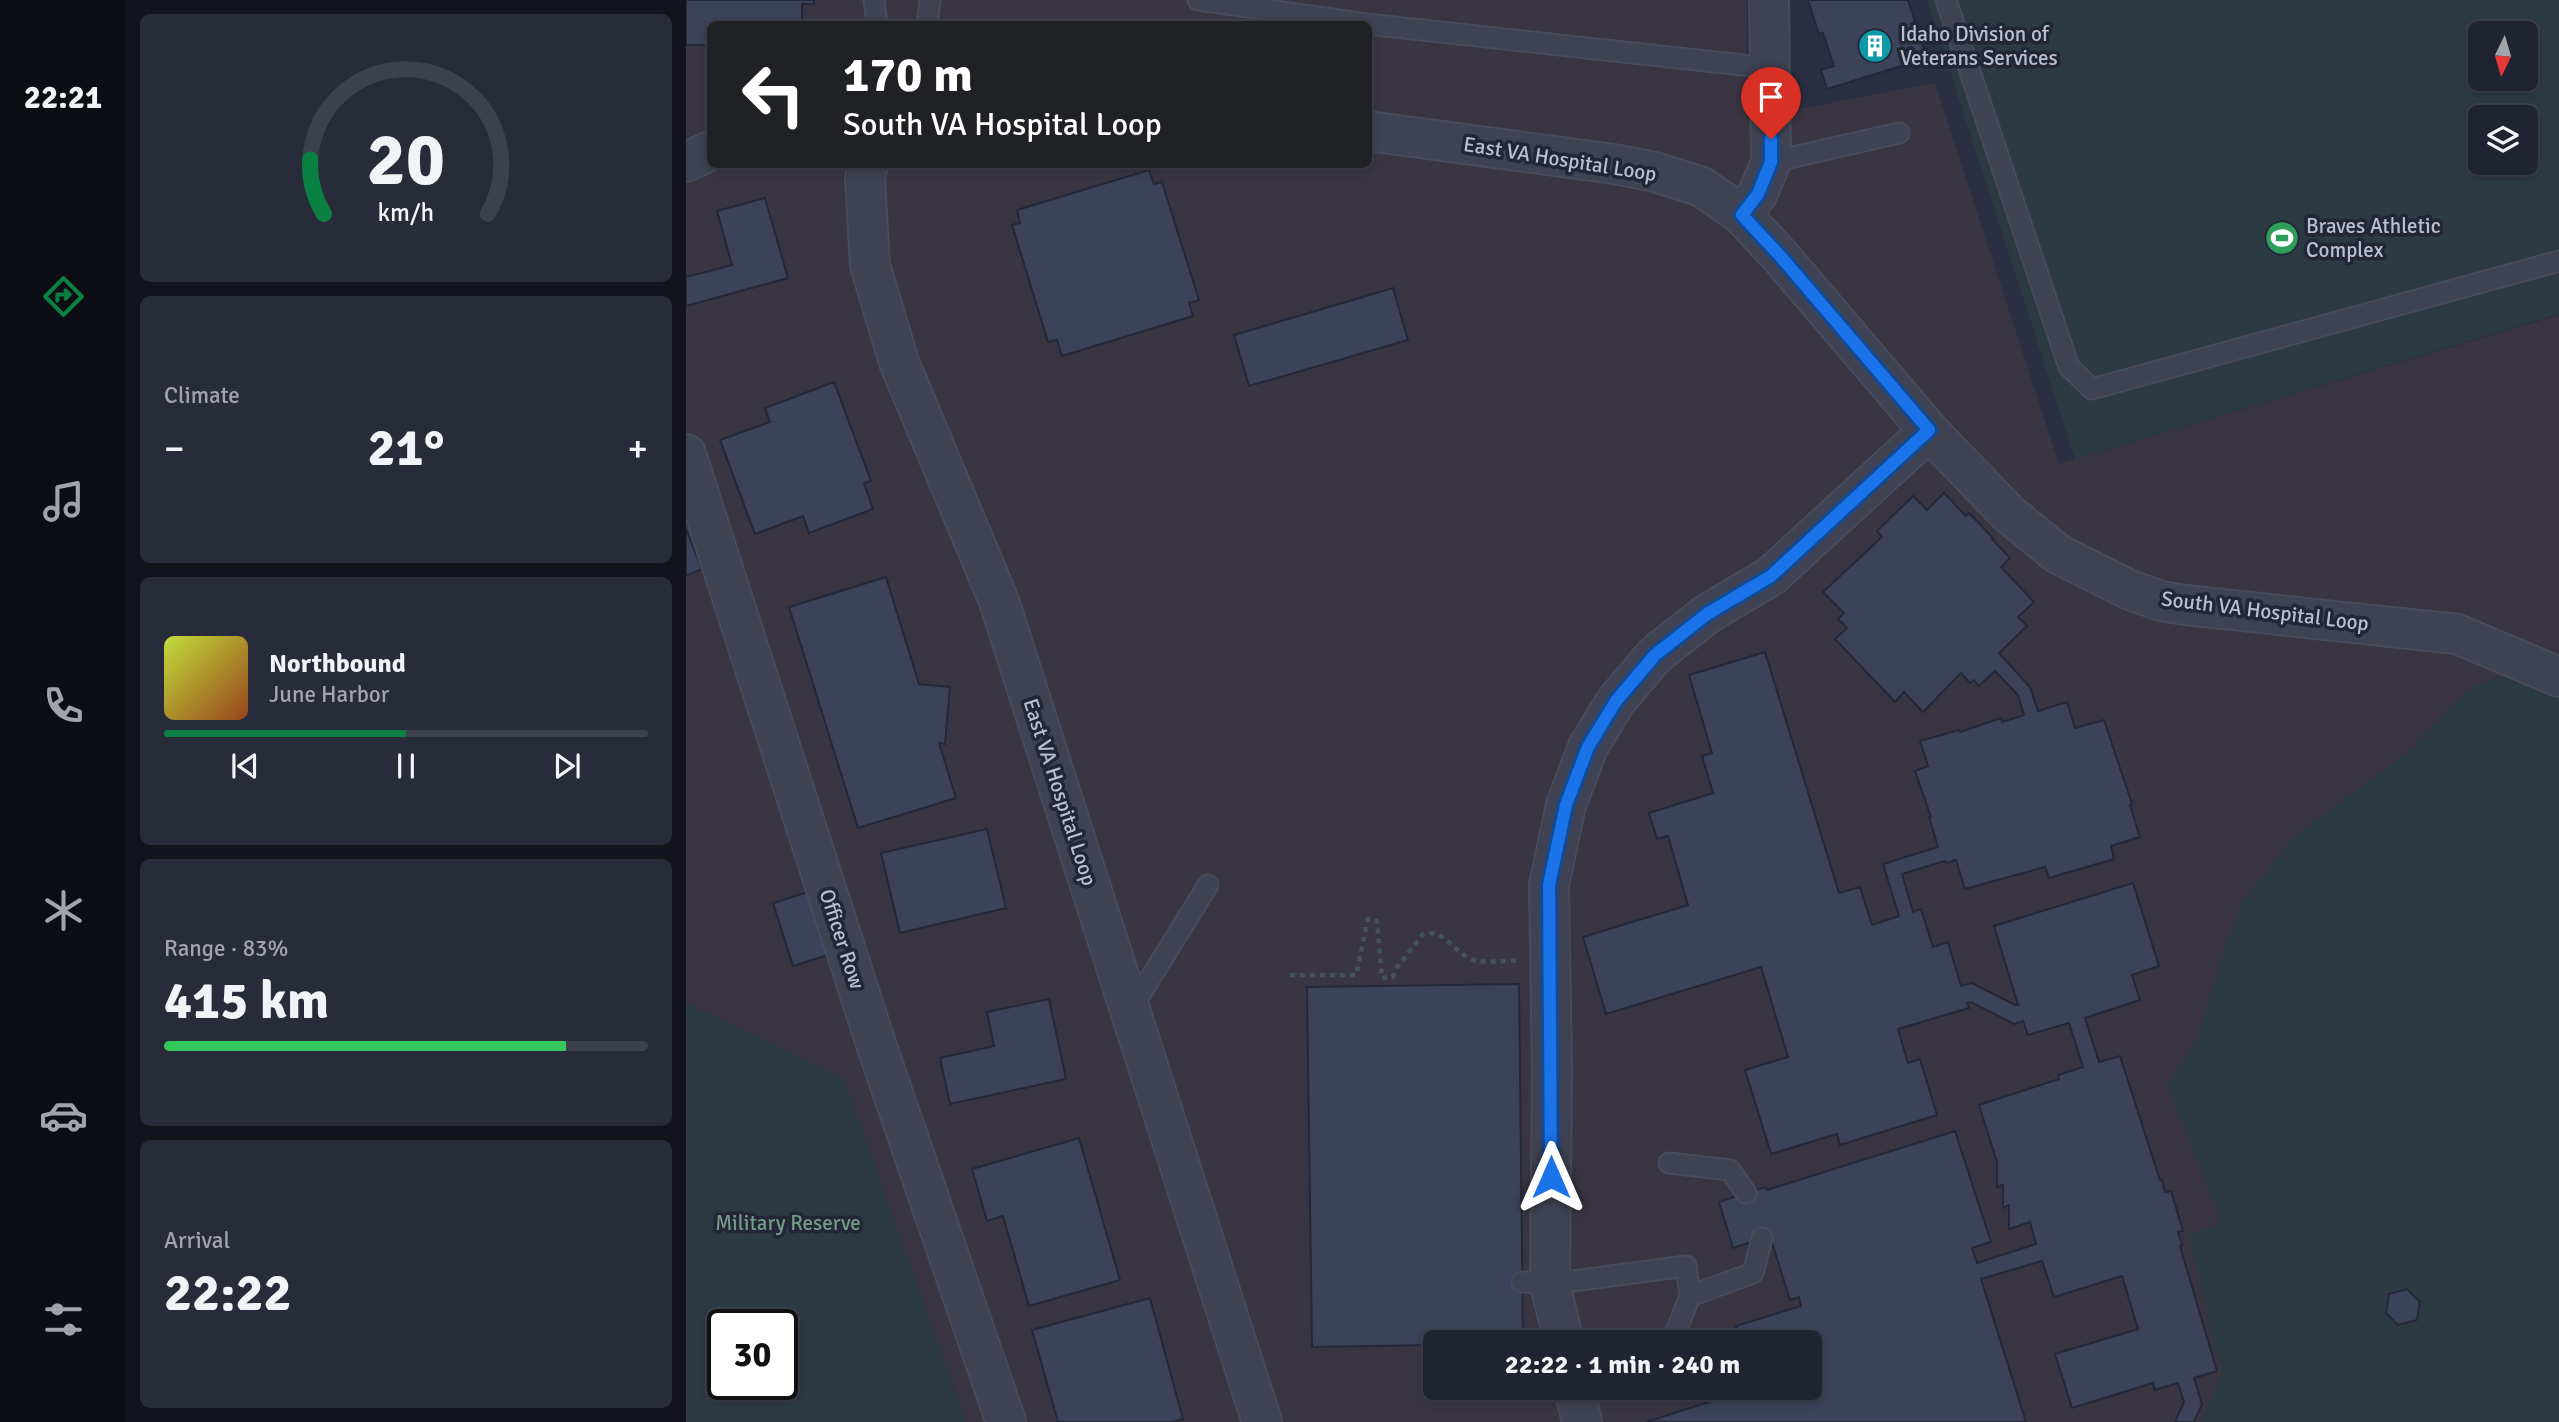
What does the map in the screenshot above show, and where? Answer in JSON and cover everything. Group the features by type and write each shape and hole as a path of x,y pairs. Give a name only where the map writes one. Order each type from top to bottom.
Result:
{"street":[{"path":"1742,215 1758,194 1771,162 1769,0"},
{"name":"East VA Hospital Loop","path":"1372,132 1614,164 1655,172 1702,187 1742,215"},
{"path":"686,162 707,152"},
{"name":"East VA Hospital Loop","path":"867,168 865,178 870,265 899,362 999,601 1262,1422"},
{"name":"South VA Hospital Loop","path":"1742,215 1929,430 2009,514 2058,554 2130,590 2161,601 2457,634 2559,677"},
{"path":"1558,1330 1536,1283 1549,885 1566,805 1588,747 1616,701 1655,655 1707,614 1771,576 1929,430"},
{"name":"Officer Row","path":"686,454 876,1044 1006,1422"}],"lane":[{"path":"874,0 877,21"},
{"path":"927,21 930,0"},
{"path":"1198,0 1346,21"},
{"path":"1946,0 2068,367 2092,389 2559,261"},
{"path":"1372,25 1770,68"},
{"path":"1771,162 1899,133"},
{"path":"1130,1011 1208,885"},
{"path":"1669,1163 1730,1170 1746,1194"},
{"path":"1690,1296 1753,1273 1762,1238"},
{"path":"1536,1283 1686,1266 1690,1296 1677,1330"}],"path":[{"path":"1290,975 1356,975 1368,919 1377,921 1382,978 1393,977 1395,970 1423,934 1430,932 1438,934 1472,960 1518,961"}],"shaded area":[{"path":"686,0 1747,0 1746,119 1935,83 2059,464 2559,315 2559,1422 966,1422 844,1079 686,1003"}],"green space":[{"name":"Braves Athletic Complex","path":"1927,0 2559,0 2559,314 2075,459"},
{"path":"2501,676 2534,681 2559,691 2559,1422 2201,1422 2222,1376 2189,1235 2222,1224 2167,1085 2197,1039 2241,904 2294,836 2412,749 2454,703 2480,683"},
{"name":"Military Reserve","path":"686,1003 844,1079 966,1422 686,1422"}],"building":[{"path":"686,0 814,0 814,4 802,4 802,21 707,21 707,45 686,45"},
{"name":"Idaho Division of Veterans Services","path":"1808,0 1908,0 1927,58 1827,89 1821,70 1834,66 1823,33 1819,34"},
{"path":"1149,170 1154,184 1162,182 1199,300 1189,303 1193,316 1062,356 1057,340 1048,342 1012,225 1020,223 1017,210"},
{"path":"765,198 788,278 686,306 686,277 732,265 717,211"},
{"path":"1393,288 1408,340 1249,386 1234,335"},
{"path":"834,382 871,481 864,483 873,509 809,533 803,516 755,534 720,440 770,422 765,408"},
{"path":"1944,493 1966,516 1969,513 2010,558 2001,567 2034,602 2018,617 2027,626 1999,653 2030,687 2038,711 2067,702 2075,728 2104,720 2140,837 2111,846 2114,859 2049,878 2045,867 1965,889 1956,860 1902,874 1913,912 1921,909 1933,947 1948,942 1961,986 1972,983 2018,1005 1994,926 2133,883 2159,966 2132,975 2140,1000 2085,1018 2099,1062 2120,1056 2160,1180 2165,1192 2171,1191 2183,1231 2178,1232 2182,1245 2180,1246 2217,1371 2194,1378 2202,1404 2194,1422 2175,1422 2184,1402 2178,1383 2155,1390 2153,1383 2072,1408 2055,1354 2138,1329 2122,1276 2054,1297 2042,1261 1981,1279 2026,1422 1646,1422 1712,1401 1710,1400 1822,1400 1822,1330 1737,1330 1736,1326 1801,1306 1799,1297 1790,1300 1770,1236 1733,1248 1719,1202 1766,1187 1767,1190 1955,1131 1991,1242 1972,1248 1977,1263 2036,1244 2030,1222 2009,1229 2009,1205 2003,1208 2003,1185 1997,1187 1997,1162 1979,1105 2059,1079 2058,1075 2083,1067 2069,1023 2028,1035 2023,1021 2014,1024 1971,1002 1967,1003 1969,1008 1898,1029 1908,1063 1920,1059 1937,1115 1840,1145 1837,1134 1771,1154 1745,1070 1788,1057 1761,967 1606,1014 1583,937 1688,905 1668,836 1657,839 1649,813 1713,793 1702,756 1712,753 1689,675 1765,652 1839,893 1860,887 1872,925 1899,916 1883,864 1938,847 1915,771 1928,766 1920,741 1959,730 1960,732 2001,718 2002,722 2024,715 2018,695 1995,671 1979,686 1974,680 1970,683 1961,673 1923,712 1904,692 1895,702 1835,639 1847,628 1838,619 1844,613 1823,592 1882,537 1877,531 1913,496 1927,510"},
{"path":"686,529 702,569 686,576"},
{"path":"886,577 919,684 950,687 945,744 939,743 956,798 858,828 789,607"},
{"path":"987,829 1006,908 900,933 881,853"},
{"path":"811,891 831,954 793,966 773,903"},
{"path":"1519,984 1523,1330 1423,1330 1423,1345 1312,1347 1307,987"},
{"path":"1049,999 1066,1079 950,1104 940,1058 994,1046 987,1012"},
{"path":"1079,1138 1120,1280 1029,1306 1003,1216 987,1221 972,1169"},
{"path":"2407,1289 2420,1302 2417,1320 2398,1325 2386,1313 2389,1294"},
{"path":"1150,1298 1183,1419 1172,1422 1058,1422 1032,1330"}],"place":[{"name":"Idaho Division of Veterans Services","path":"1875,46"},
{"name":"Braves Athletic Complex","path":"2282,238"}],"route":[{"path":"1551,1177 1549,885 1566,805 1588,747 1616,701 1655,655 1707,614 1771,576 1929,430 1742,215 1758,194 1771,162 1771,139"}]}
